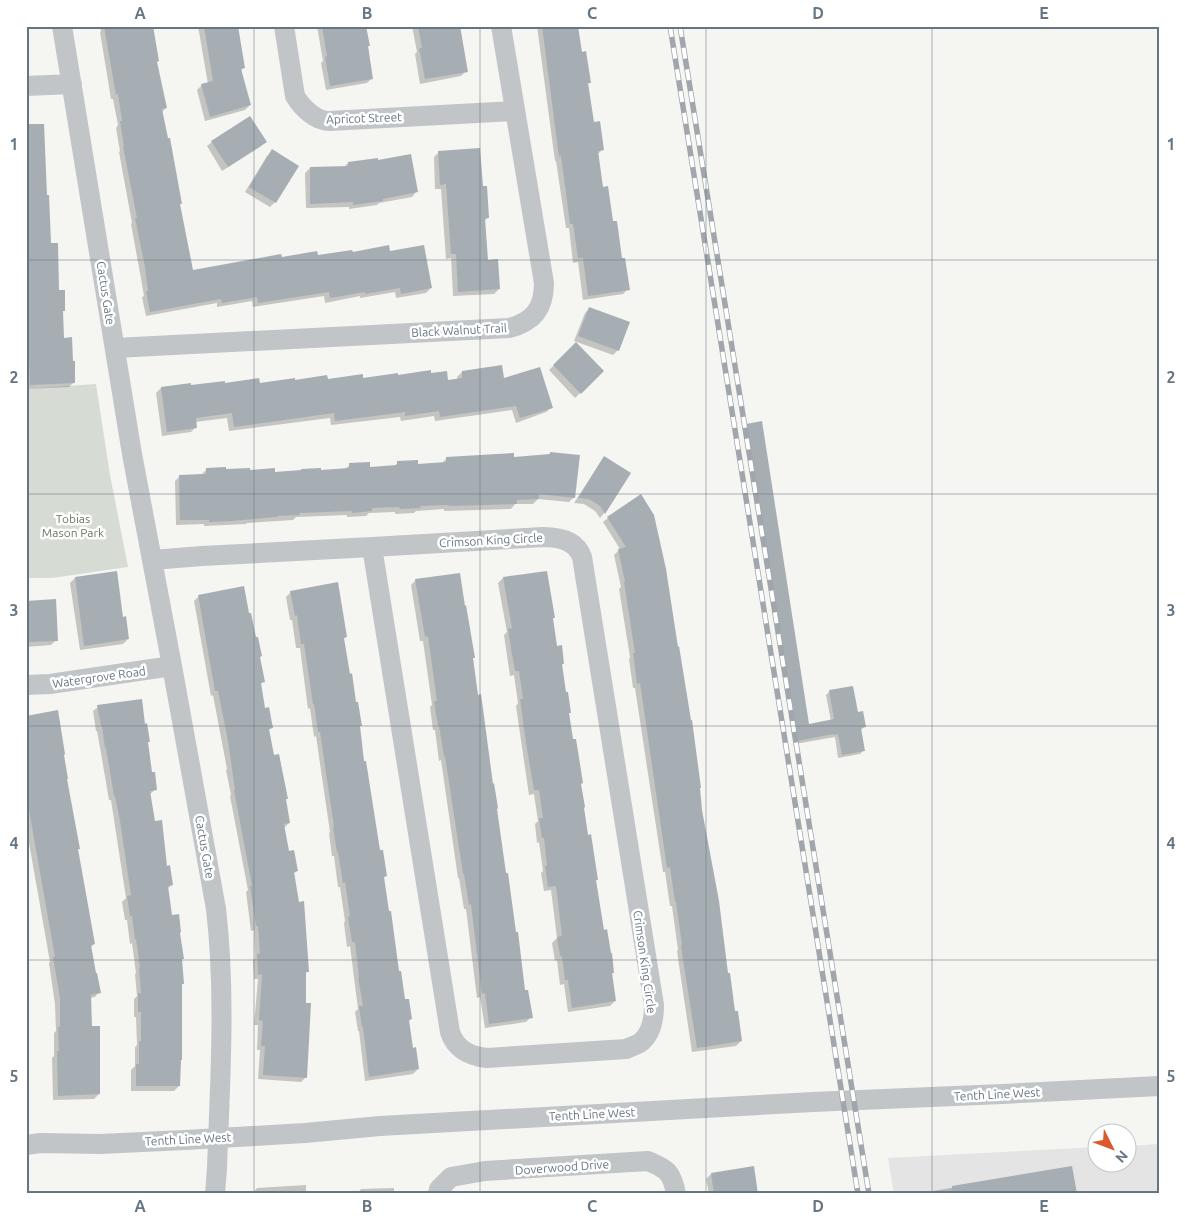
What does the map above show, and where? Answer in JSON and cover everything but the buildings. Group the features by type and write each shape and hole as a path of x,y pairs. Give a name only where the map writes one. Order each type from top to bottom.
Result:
{"street":[{"name":"Cactus Gate","path":"62,26 132,454 216,909 222,1000 215,1194"},
{"name":"Apricot Street","path":"284,26 295,96 299,103 312,115 317,116 321,120 514,111"},
{"name":"Black Walnut Trail","path":"115,348 509,328 529,320 538,311 541,304 544,283 501,26"},
{"path":"26,86 72,84"},
{"name":"Crimson King Circle","path":"557,537 579,550 582,557 654,1005 654,1017 649,1032 640,1042 626,1049 487,1058 469,1054 453,1040 450,1032 372,547 557,537"},
{"path":"152,560 372,547"},
{"name":"Watergrove Road","path":"26,685 50,684 172,666"},
{"name":"Tenth Line West","path":"26,1145 100,1144 218,1138 380,1126 813,1102 1159,1086"},
{"name":"Doverwood Drive","path":"438,1194 439,1189 451,1177 485,1171 648,1161 663,1167 673,1179 676,1194"}],"shaded area":[{"path":"1159,1144 1159,1194 894,1194 888,1158 1088,1147 1088,1172 1138,1172 1138,1145"}],"green space":[{"name":"Tobias Mason Park","path":"96,384 110,475 128,567 52,578 26,578 26,389"}],"railway":[{"path":"670,26 858,1194"},
{"path":"680,26 869,1194"}]}
